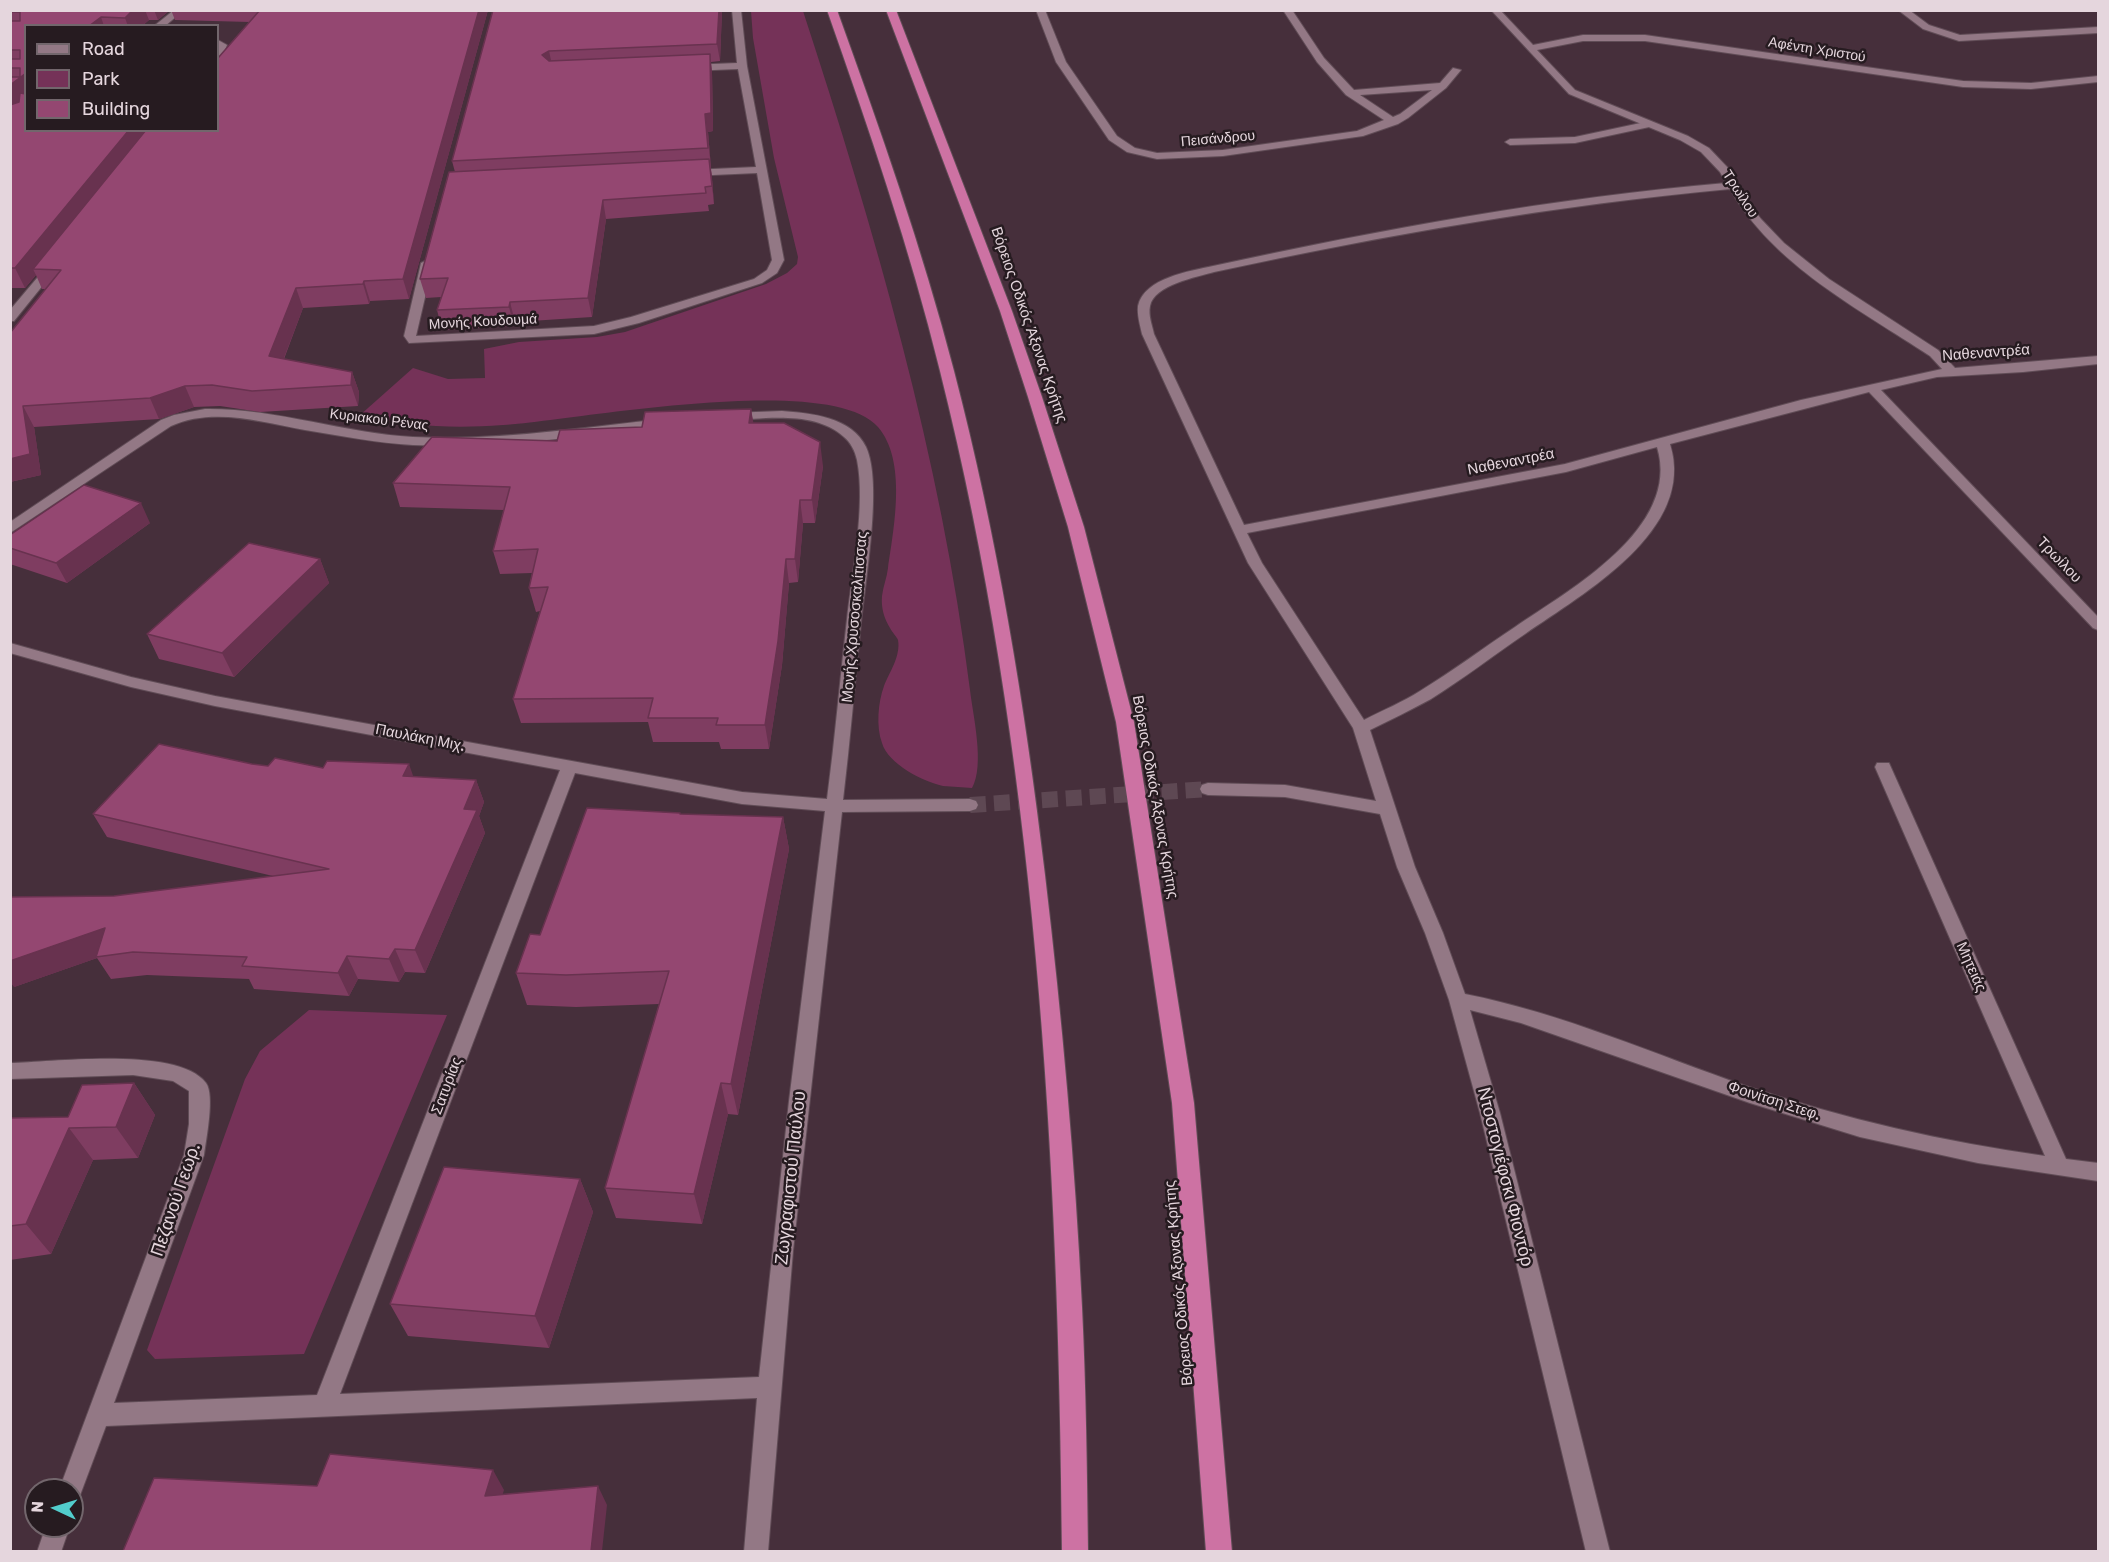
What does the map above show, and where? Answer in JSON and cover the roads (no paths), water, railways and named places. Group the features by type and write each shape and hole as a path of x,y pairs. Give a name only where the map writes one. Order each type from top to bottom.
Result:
{"highway":[{"path":"832,10 874,128 946,367 984,532 1019,735 1039,904 1059,1109 1072,1353 1075,1551"},
{"name":"Βόρειος Οδικός Άξονας Κρήτης","path":"891,10 1006,311 1035,397 1076,527 1125,722 1184,1104 1219,1551"}],"street":[{"path":"161,24 180,10"},
{"path":"680,173 762,170 742,66 736,10"},
{"name":"Πεισάνδρου","path":"1040,10 1061,62 1113,138 1131,150 1164,156 1223,153 1359,134 1394,122 1443,86 1456,70"},
{"path":"1287,10 1336,81 1371,110 1394,122"},
{"name":"Τρωίλου","path":"1495,10 1572,92 1650,124 1705,150 1724,170 1732,186 1757,221 1780,245 1825,281 1934,353 1952,371"},
{"path":"1902,10 1926,27 1945,35 1968,38 2098,30"},
{"name":"Αφέντη Χριστού","path":"1532,48 1583,38 1645,38 1963,84 2031,86 2098,79"},
{"path":"683,69 742,66"},
{"path":"1349,93 1443,86"},
{"path":"1510,142 1575,140 1650,124"},
{"name":"Μονής Κουδουμά","path":"431,249 413,314 410,336 413,340 582,331 616,326 758,281 776,268 778,260 762,170"},
{"path":"1208,789 1285,791 1386,810 1376,768 1361,728 1273,592 1239,530 1148,334 1144,317 1145,302 1156,290 1186,277 1224,267 1488,216 1658,192 1732,186"},
{"path":"10,318 57,261"},
{"name":"Ναθεναντρέα","path":"1239,530 1566,468 1871,387 1952,371 2023,368 2098,360"},
{"name":"Τρωίλου","path":"1871,387 2098,625"},
{"name":"Κυριακού Ρένας","path":"10,529 166,423 194,413 238,415 383,438 443,442 526,437 675,422"},
{"name":"Μονής Χρυσοσκαλίτισσας","path":"720,418 772,415 807,417 834,425 847,433 858,444 861,452 866,489 835,806"},
{"path":"1361,728 1406,706 1456,674 1596,578 1622,556 1648,525 1662,497 1669,466 1668,454 1662,441"},
{"name":"Παυλάκη Μιχ.","path":"10,648 131,682 215,701 742,798 835,806 970,805"},
{"name":"Σατυρίας","path":"324,1406 570,766"},
{"name":"Μητειάς","path":"1883,767 2060,1168"},
{"name":"Ζωγραφιστού Παύλου","path":"756,1551 768,1387 816,950 835,806"},
{"name":"Ντοστογιέφσκι Φιοντόρ","path":"1386,810 1458,1000 1490,1113 1598,1551"},
{"name":"Φοινίτση Στεφ.","path":"1458,1000 1524,1016 1783,1106 1909,1139 2060,1168 2098,1172"},
{"name":"Πεζανού Γεωρ.","path":"10,1071 150,1069 174,1072 190,1080 199,1088 200,1115 194,1155 75,1478"},
{"path":"99,1415 768,1387"}],"tunnel":[{"path":"970,805 1208,789"}]}
